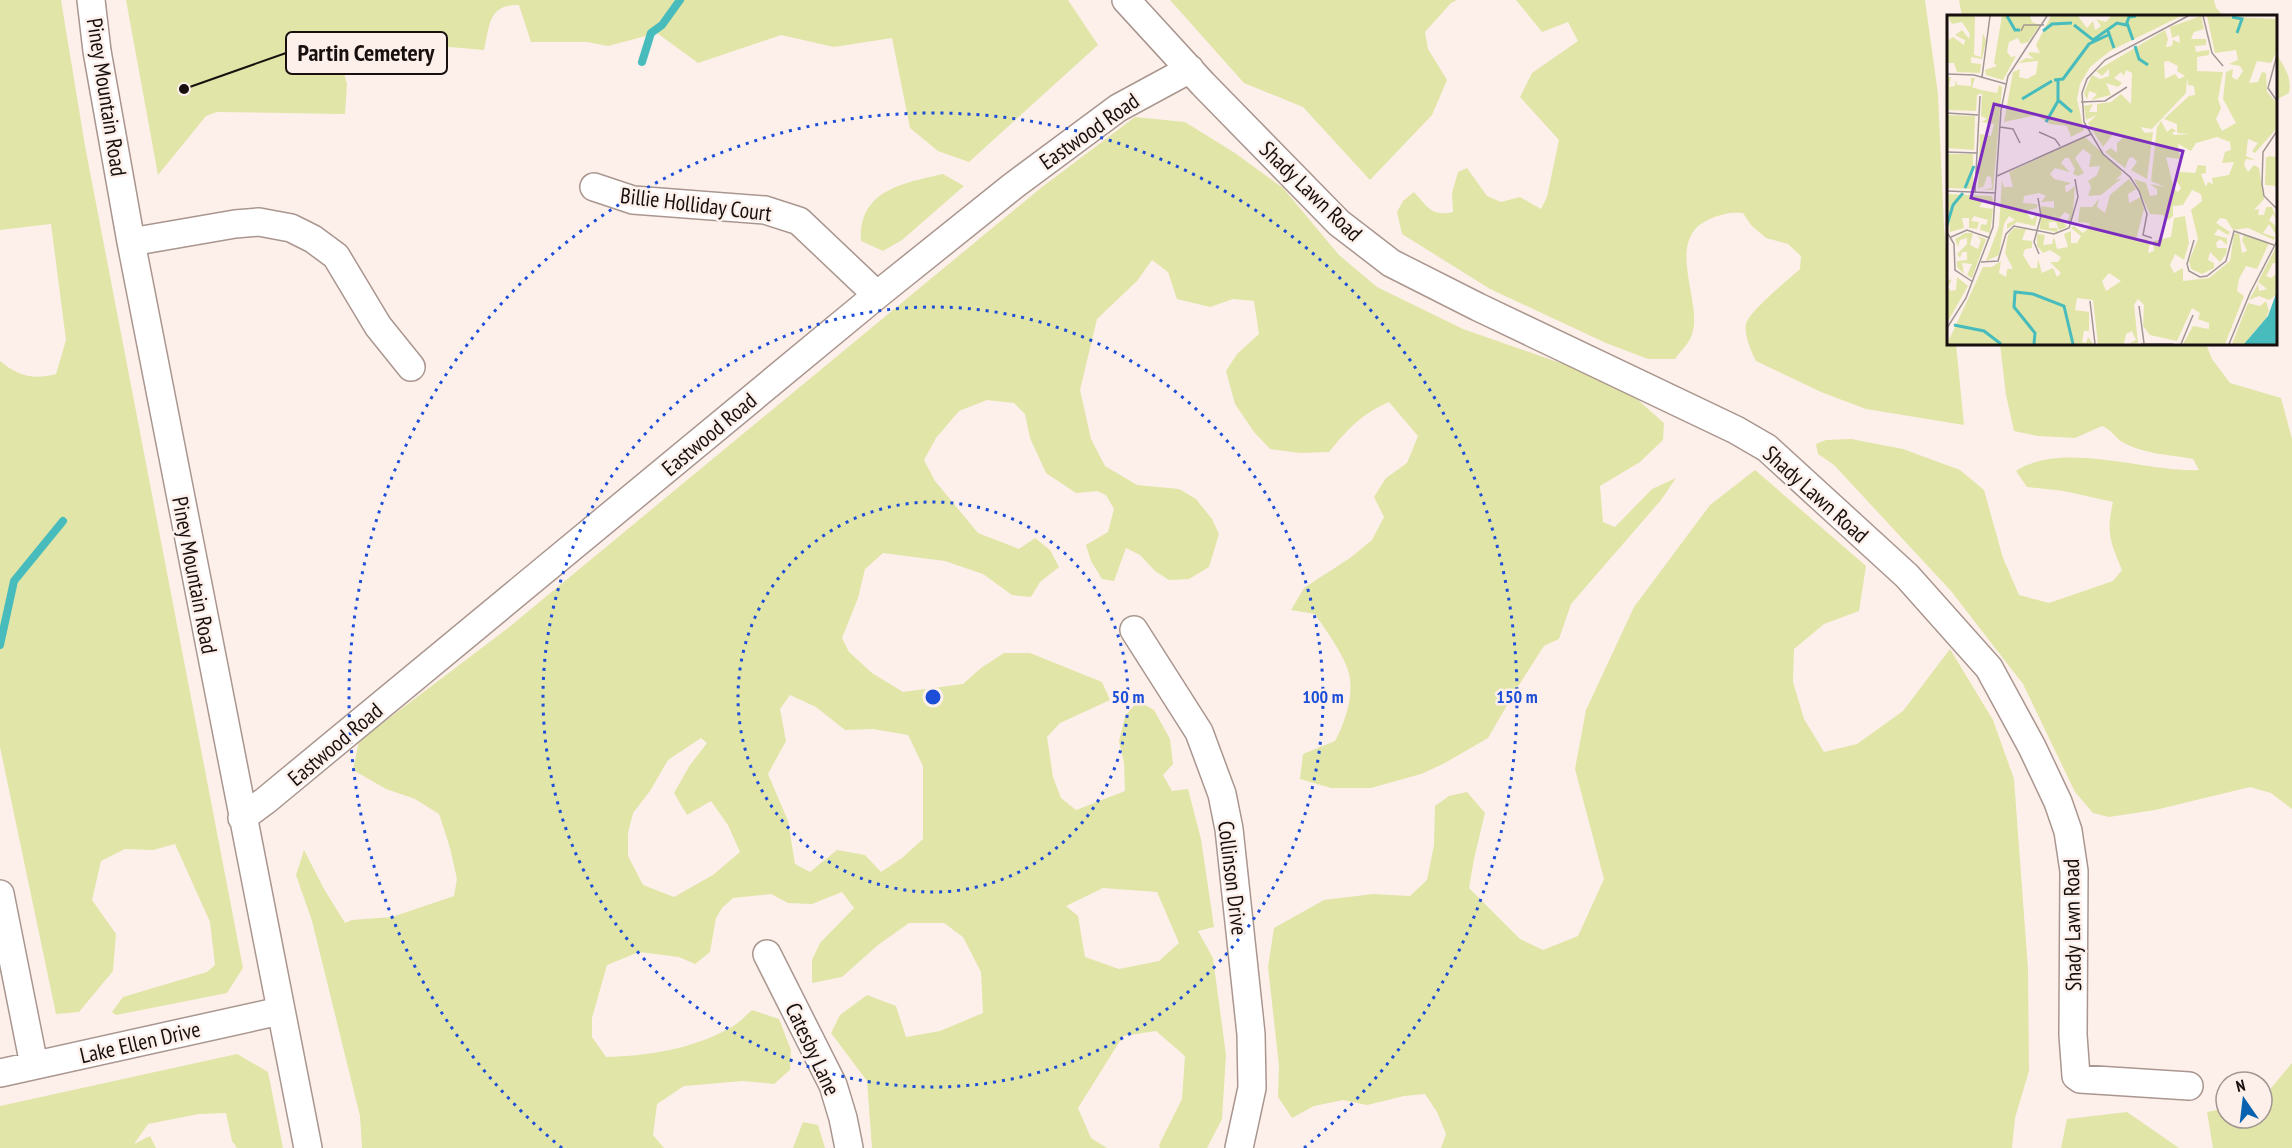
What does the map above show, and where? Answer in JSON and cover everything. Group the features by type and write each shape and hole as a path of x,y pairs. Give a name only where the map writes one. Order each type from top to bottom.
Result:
{"street":[{"name":"Piney Mountain Road","path":"91,0 97,51 131,242 308,1148"},
{"name":"Shady Lawn Road","path":"1126,0 1339,223 1391,263 1719,422 1767,448 1907,576 1989,668 2032,747 2067,827 2074,871 2073,1035 2076,1076 2080,1079 2189,1086"},
{"name":"Eastwood Road","path":"242,818 266,801 1013,186 1118,108 1190,69"},
{"name":"Billie Holliday Court","path":"594,187 633,200 765,210 799,221 877,296"},
{"path":"131,242 235,224 260,222 291,228 313,239 336,256 378,326 411,367"},
{"name":"Collinson Drive","path":"1134,630 1198,732 1222,794 1229,829 1251,1034 1252,1088 1239,1148"},
{"path":"0,894 34,1065"},
{"name":"Catesby Lane","path":"767,954 832,1085 843,1118 849,1148"},
{"name":"Lake Ellen Drive","path":"0,1073 280,1011"}],"green space":[{"path":"0,0 61,0 85,146 243,968 227,993 116,1015 112,1012 123,997 207,972 215,965 210,922 175,844 153,850 125,849 101,861 92,900 116,934 113,971 79,1012 56,1014 0,747 0,361 26,375 40,377 56,374 66,340 51,224 0,230"},
{"path":"126,0 1068,0 1098,45 969,162 938,151 910,128 892,38 834,47 781,35 698,63 657,33 608,46 587,42 531,42 519,5 509,6 501,8 492,18 484,50 450,47 341,61 347,84 345,114 217,112 206,116 158,175"},
{"path":"1170,0 1457,0 1451,3 1425,32 1428,49 1447,80 1432,115 1370,180 1303,107 1244,83"},
{"path":"1516,0 1925,0 1938,94 1947,259 1947,345 1956,345 1964,425 1866,409 1821,392 1756,361 1747,338 1746,324 1754,311 1800,269 1801,256 1788,244 1766,238 1751,225 1743,213 1712,218 1697,228 1689,240 1686,256 1694,323 1690,340 1675,359 1648,359 1606,343 1490,289 1402,234 1397,212 1403,201 1414,192 1434,212 1453,212 1452,193 1458,172 1467,168 1487,196 1501,202 1520,197 1541,209 1547,197 1559,140 1520,97 1532,73 1578,41 1568,22 1542,32"},
{"path":"1959,0 2214,0 2216,8 2223,15 1962,15"},
{"path":"2277,55 2287,72 2289,93 2277,99"},
{"path":"1135,117 1185,122 1235,153 1283,188 1339,255 1377,287 1463,329 1620,384 1664,423 1663,440 1640,462 1600,486 1603,522 1615,527 1652,489 1676,478 1661,500 1571,604 1559,639 1544,646 1488,738 1421,774 1371,788 1331,788 1300,779 1303,754 1335,741 1346,715 1350,695 1350,676 1344,660 1315,614 1291,610 1304,588 1350,558 1372,540 1384,517 1374,497 1386,478 1407,463 1418,436 1389,402 1356,423 1329,452 1300,453 1270,449 1254,432 1235,404 1226,371 1237,354 1259,334 1254,301 1233,299 1210,307 1177,299 1168,272 1152,260 1137,281 1097,319 1080,390 1091,439 1105,466 1137,485 1179,489 1196,499 1212,519 1219,534 1209,567 1189,579 1169,580 1155,571 1140,555 1126,548 1114,581 1102,579 1091,561 1086,545 1108,532 1114,509 1106,495 1097,491 1076,493 1046,473 1030,438 1025,414 1014,403 987,400 959,411 936,438 924,460 935,481 978,533 1019,549 1035,538 1050,550 1059,567 1040,582 1031,597 1012,595 983,574 945,561 883,553 865,569 858,598 842,638 849,652 872,673 903,692 963,684 981,668 1004,653 1030,653 1102,682 1110,700 1060,723 1047,737 1053,777 1061,798 1076,810 1125,791 1124,763 1119,741 1125,716 1138,701 1154,710 1170,739 1173,764 1163,775 1172,791 1188,789 1201,839 1214,927 1198,931 1213,958 1226,1055 1222,1119 1207,1148 1160,1148 1159,1145 1182,1099 1185,1056 1156,1031 1123,1036 1078,1108 1091,1138 1107,1148 872,1148 867,1081 831,1033 840,1015 867,995 896,1006 906,1037 940,1031 983,1013 981,972 963,937 944,923 909,923 878,945 842,977 812,983 812,960 820,943 854,908 842,892 812,904 788,903 771,894 733,898 722,908 716,918 710,952 695,964 679,957 639,952 607,965 592,1018 592,1037 606,1057 654,1053 685,1046 733,1026 752,1010 779,1019 791,1050 790,1070 774,1084 743,1081 684,1086 657,1104 653,1135 664,1148 362,1148 360,1116 312,921 296,875 304,850 345,923 352,920 392,917 454,896 457,879 439,814 415,799 386,789 353,770 359,741 508,628 1042,187","holes":["790,695 816,707 845,730 873,729 908,735 923,766 923,839 902,858 881,872 865,855 837,850 810,872 795,864 788,821 768,774 786,741 780,709","701,738 707,743 690,765 674,793 687,815 711,801 728,825 740,852 713,875 674,897 643,885 628,856 628,833 633,813 650,791 668,760","1103,888 1157,892 1179,943 1159,961 1119,969 1085,957 1078,916 1066,906"]},
{"path":"943,174 964,186 902,240 883,251 861,241 862,224 867,210 875,200 899,186"},
{"path":"2000,345 2206,345 2212,359 2230,383 2281,398 2292,439 2292,809 2271,793 2250,787 2155,810 2109,817 2093,813 2075,792 2023,684 1951,591 1834,465 1818,454 1816,444 1826,440 1851,439 1903,449 1960,470 1984,490 2003,558 2019,595 2049,603 2113,581 2122,570 2110,537 2113,502 2064,491 2027,487 2016,471 2035,462 2057,458 2106,460 2178,470 2199,470 2193,459 2132,447 2102,426 2075,438 2038,436 2014,431 2006,395"},
{"path":"1755,470 1866,566 1859,611 1824,624 1794,649 1793,682 1804,719 1824,752 1857,744 1903,711 1950,649 1993,720 2014,779 2028,969 2029,1071 2015,1118 2012,1148 1441,1148 1446,1134 1437,1112 1425,1094 1404,1096 1367,1105 1343,1100 1314,1106 1292,1118 1278,1097 1279,1066 1268,967 1274,928 1324,900 1373,894 1410,896 1427,880 1434,845 1435,806 1449,796 1467,792 1485,813 1469,888 1520,939 1543,950 1578,936 1604,879 1575,769 1586,710 1634,607 1710,505"},
{"path":"237,1054 268,1072 283,1148 237,1148 232,1141 226,1113 199,1114 148,1124 134,1144 150,1136 156,1148 0,1148 0,1106"},
{"path":"2292,1063 2292,1148 2213,1148 2207,1112 2214,1111 2214,1130 2274,1130 2274,1085"},
{"path":"2127,1112 2179,1148 2061,1148 2067,1119"},
{"path":"803,1122 818,1125 825,1148 793,1148"}],"waterway":[{"path":"642,62 651,33 662,25 680,0"},
{"path":"0,645 14,581 63,521"}],"place":[{"name":"Partin Cemetery","path":"184,89"}]}
